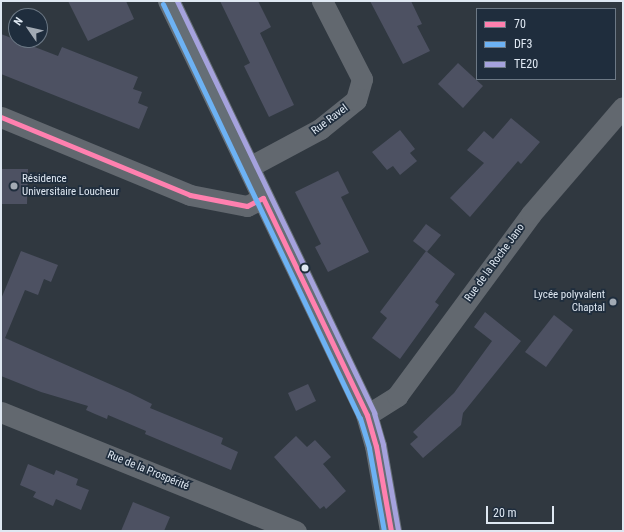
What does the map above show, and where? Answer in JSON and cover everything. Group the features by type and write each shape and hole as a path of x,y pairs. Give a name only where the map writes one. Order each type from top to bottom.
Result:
{"street":[{"path":"169,1 367,415 376,446 391,531"},
{"name":"Rue Ravel","path":"249,168 320,129 356,100 362,79 322,1"},
{"name":"Rue de la Roche Jano","path":"367,415 397,396 531,214 623,107"},
{"path":"1,118 190,195 247,206 263,198"},
{"name":"Rue de la Prospérité","path":"1,412 296,531"}],"building":[{"path":"68,1 126,1 134,19 88,41"},
{"path":"220,1 258,1 271,27 260,33 294,105 269,117 244,66 250,63"},
{"path":"370,1 411,1 422,24 417,26 430,51 403,64"},
{"path":"1,34 8,37 8,48 37,48 58,56 62,47 138,77 133,89 142,92 138,103 148,107 139,129 1,74"},
{"path":"458,63 483,86 463,108 438,84"},
{"path":"511,118 540,142 521,164 518,161 470,217 450,198 484,163 467,150 484,131 493,139"},
{"path":"400,130 415,149 410,153 417,161 400,175 393,166 387,170 372,152"},
{"name":"Résidence Universitaire Loucheur","path":"1,169 28,169 27,204 1,204"},
{"path":"338,171 349,193 341,197 369,252 328,272 315,247 321,244 295,192"},
{"path":"426,224 441,235 427,252 413,241"},
{"path":"21,251 58,265 51,282 44,279 38,295 25,290 5,338 130,393 152,404 150,408 223,438 221,444 238,452 231,470 145,434 146,431 108,415 107,419 86,410 88,406 41,392 1,376 1,299"},
{"path":"426,251 455,274 435,302 439,305 400,359 372,338 387,318 380,312"},
{"path":"485,312 521,341 463,413 461,425 423,458 410,444 418,437 413,432 454,393 492,341 474,327"},
{"path":"554,315 573,330 546,367 525,352"},
{"path":"308,384 316,401 296,411 288,393"},
{"path":"296,436 307,447 315,440 331,457 323,464 346,491 326,509 324,506 320,509 274,457"},
{"path":"28,464 54,475 56,470 78,479 76,485 89,490 81,510 56,499 53,506 33,497 36,492 20,485"},
{"path":"133,502 170,517 164,531 121,531"}],"transit line":[{"name":"TE20","path":"177,1 374,413 383,445 398,530"},
{"name":"DF3","path":"163,4 360,418 369,448 384,531"},
{"name":"70","path":"1,117 190,195 247,206 263,198"},
{"name":"70","path":"263,198 367,415 376,446 391,531"}],"place":[{"name":"Résidence Universitaire Loucheur","path":"14,186"},
{"name":"Lycée polyvalent Chaptal","path":"613,302"}]}
